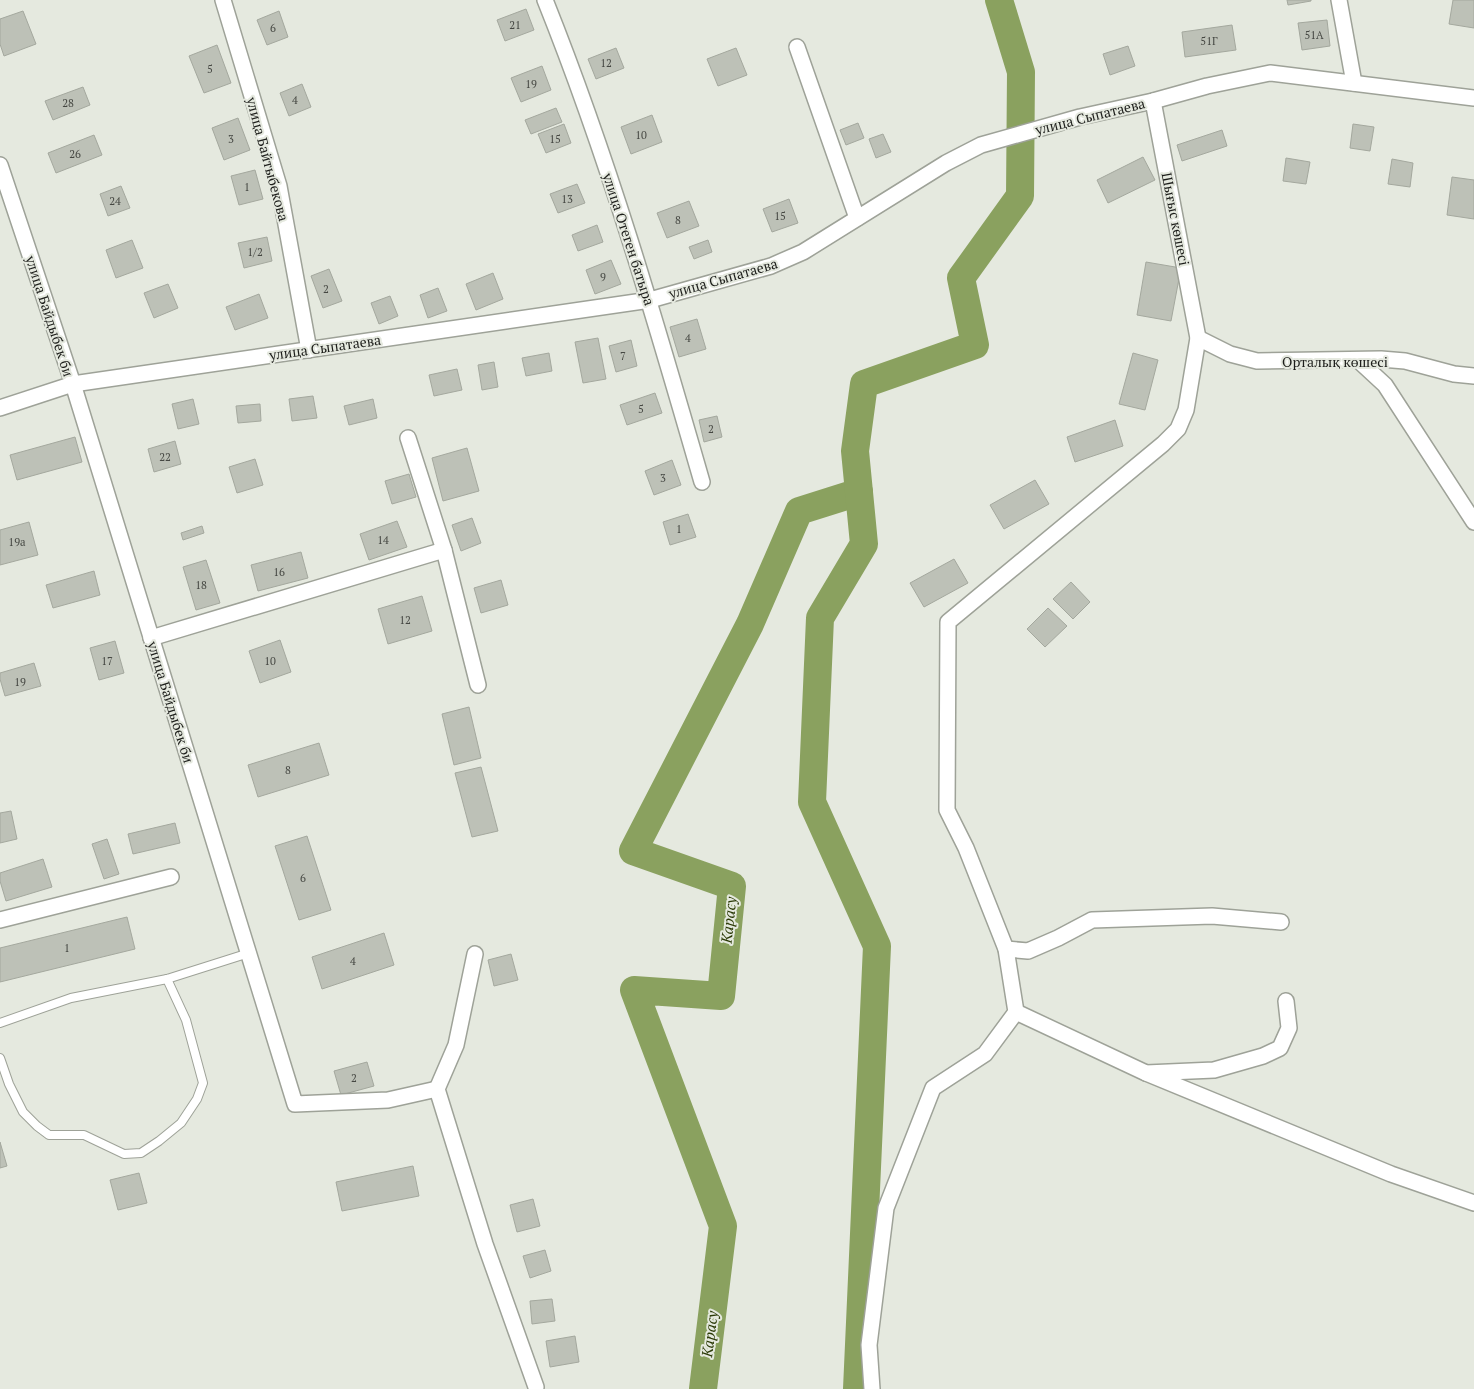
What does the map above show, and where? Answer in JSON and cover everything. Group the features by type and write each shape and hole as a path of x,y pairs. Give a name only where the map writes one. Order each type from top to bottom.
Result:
{"street":[{"name":"улица Байтыбекова","path":"223,0 279,186 309,350"},
{"name":"улица Отеген батыра","path":"545,0 576,78 650,300 702,482"},
{"path":"1339,0 1354,83"},
{"path":"797,47 856,218"},
{"name":"улица Сыпатаева","path":"0,408 73,384 650,300 771,266 803,252 946,163 981,145 1080,117 1153,101 1207,86 1270,73 1474,98"},
{"name":"Шығыс көшесі","path":"1153,101 1198,338"},
{"name":"улица Байдыбек би","path":"0,165 73,384 295,1104 388,1100 437,1089"},
{"path":"872,1389 869,1345 886,1208 933,1088 985,1054 1016,1012 1006,949 966,848 947,810 948,622 1163,444 1178,429 1186,410 1198,338"},
{"name":"Орталық көшесі","path":"1198,338 1230,354 1257,361 1381,359 1405,361 1454,374 1474,376"},
{"path":"1358,360 1386,385 1474,522"},
{"path":"408,438 444,550 478,685"},
{"path":"151,638 444,550"},
{"path":"0,920 170,877"},
{"path":"1006,949 1028,951 1092,920 1212,916 1281,922"},
{"path":"475,954 456,1045 437,1089 485,1244 536,1387"},
{"path":"1146,1073 1214,1070 1263,1056 1280,1048 1289,1028 1286,1001"},
{"path":"1016,1012 1146,1073 1391,1174 1474,1203"}],"lane":[{"path":"0,1023 71,998 166,979 249,953"},
{"path":"0,1058 9,1084 23,1112 49,1135 84,1135 124,1154 140,1153 159,1142 181,1123 197,1099 203,1083 186,1020 166,979"}],"building":[{"path":"1287,0 1311,0 1311,1 1288,5"},
{"path":"1453,0 1474,0 1474,28 1449,24"},
{"path":"526,9 534,30 505,41 497,20"},
{"path":"23,11 36,44 4,56 0,44 0,19"},
{"path":"279,11 288,37 267,45 257,20"},
{"path":"1327,20 1330,46 1302,50 1298,23"},
{"path":"1232,25 1236,50 1185,57 1182,32"},
{"path":"217,45 231,83 204,93 189,56"},
{"path":"1128,46 1135,66 1110,75 1103,54"},
{"path":"616,48 624,68 596,79 588,59"},
{"path":"736,48 747,75 718,86 707,59"},
{"path":"542,66 551,90 521,102 511,78"},
{"path":"302,84 311,107 289,116 280,93"},
{"path":"83,87 90,105 53,120 45,101"},
{"path":"556,108 562,122 531,134 525,120"},
{"path":"652,115 662,142 631,154 621,127"},
{"path":"238,118 250,150 224,160 212,128"},
{"path":"858,123 864,138 846,145 840,130"},
{"path":"564,124 571,143 546,153 538,134"},
{"path":"1353,124 1374,127 1370,151 1350,148"},
{"path":"1222,130 1227,146 1182,161 1177,145"},
{"path":"883,134 891,152 876,158 869,139"},
{"path":"94,135 102,155 56,173 48,153"},
{"path":"1143,157 1155,180 1108,203 1097,180"},
{"path":"1286,158 1310,162 1306,184 1283,181"},
{"path":"1392,159 1413,163 1410,187 1388,184"},
{"path":"255,170 263,199 239,205 231,176"},
{"path":"1452,177 1474,180 1474,219 1447,215"},
{"path":"577,184 585,203 558,213 550,194"},
{"path":"121,186 130,208 108,216 100,194"},
{"path":"789,199 798,223 772,232 763,209"},
{"path":"689,201 699,226 667,238 657,213"},
{"path":"597,225 603,242 578,251 572,235"},
{"path":"267,237 272,261 244,268 238,243"},
{"path":"132,240 143,268 116,278 106,250"},
{"path":"708,240 712,252 694,259 689,247"},
{"path":"611,260 621,284 595,294 586,270"},
{"path":"1146,262 1181,268 1171,321 1137,315"},
{"path":"329,269 342,301 323,308 311,276"},
{"path":"493,273 503,299 476,310 466,284"},
{"path":"168,284 178,308 154,318 144,293"},
{"path":"438,288 447,311 428,318 420,295"},
{"path":"259,294 268,318 235,330 226,307"},
{"path":"390,296 398,316 379,324 371,303"},
{"path":"697,319 706,349 679,357 670,327"},
{"path":"598,338 606,379 583,383 575,342"},
{"path":"631,340 637,366 616,372 609,346"},
{"path":"549,353 552,371 526,376 522,358"},
{"path":"1133,353 1158,360 1145,410 1119,404"},
{"path":"494,362 498,387 482,390 478,365"},
{"path":"457,369 462,390 434,396 429,375"},
{"path":"655,393 662,413 627,425 620,405"},
{"path":"313,396 317,418 292,421 289,399"},
{"path":"193,399 199,424 178,429 172,404"},
{"path":"373,399 377,418 349,425 344,406"},
{"path":"260,404 261,421 238,423 236,406"},
{"path":"717,416 722,437 704,442 699,420"},
{"path":"1115,420 1123,446 1075,462 1067,437"},
{"path":"75,437 82,462 17,480 10,455"},
{"path":"175,441 181,464 154,472 148,449"},
{"path":"467,448 479,491 443,501 432,458"},
{"path":"255,459 263,485 237,493 229,467"},
{"path":"672,460 681,485 654,495 645,471"},
{"path":"409,474 416,497 392,504 385,481"},
{"path":"1035,480 1049,504 1004,529 990,505"},
{"path":"688,514 696,537 670,545 663,522"},
{"path":"472,518 481,543 461,551 452,525"},
{"path":"397,521 407,547 369,560 360,534"},
{"path":"29,522 38,555 0,565 0,530"},
{"path":"202,526 204,533 183,540 181,533"},
{"path":"301,552 308,578 258,591 251,565"},
{"path":"954,559 968,583 924,607 910,583"},
{"path":"206,560 220,603 196,610 183,567"},
{"path":"94,571 100,595 53,608 46,585"},
{"path":"501,580 508,605 481,613 474,588"},
{"path":"1071,582 1090,602 1073,619 1053,599"},
{"path":"422,596 432,631 388,644 378,609"},
{"path":"1048,608 1067,626 1045,647 1027,629"},
{"path":"280,640 291,672 260,683 249,651"},
{"path":"115,641 124,673 99,680 90,648"},
{"path":"34,663 41,686 5,696 0,673"},
{"path":"469,707 481,758 454,765 442,714"},
{"path":"319,743 329,775 258,797 248,765"},
{"path":"481,767 498,831 472,837 455,773"},
{"path":"11,811 17,839 0,843 0,813"},
{"path":"175,823 180,843 133,854 128,834"},
{"path":"307,836 331,910 299,920 275,846"},
{"path":"107,839 119,874 104,879 92,844"},
{"path":"43,859 52,887 6,901 0,881 0,873"},
{"path":"127,917 135,949 0,982 0,948"},
{"path":"384,933 394,965 322,989 312,957"},
{"path":"511,954 518,980 494,986 488,960"},
{"path":"367,1062 374,1086 341,1095 334,1071"},
{"path":"0,1142 7,1166 0,1168"},
{"path":"413,1166 419,1196 342,1211 336,1182"},
{"path":"139,1173 147,1203 118,1210 110,1180"},
{"path":"533,1199 540,1226 517,1232 510,1205"},
{"path":"545,1250 551,1271 530,1278 523,1256"},
{"path":"552,1299 555,1321 532,1324 530,1301"},
{"path":"575,1336 579,1362 550,1367 546,1341"}],"waterway":[{"path":"857,1389 877,946 812,802 820,618 864,544 855,451 864,384 975,345 961,278 1020,196 1021,72 999,0"},
{"name":"Карасу","path":"703,1389 723,1226 634,990 721,996 732,886 633,851 750,624 799,511 859,492"}]}
